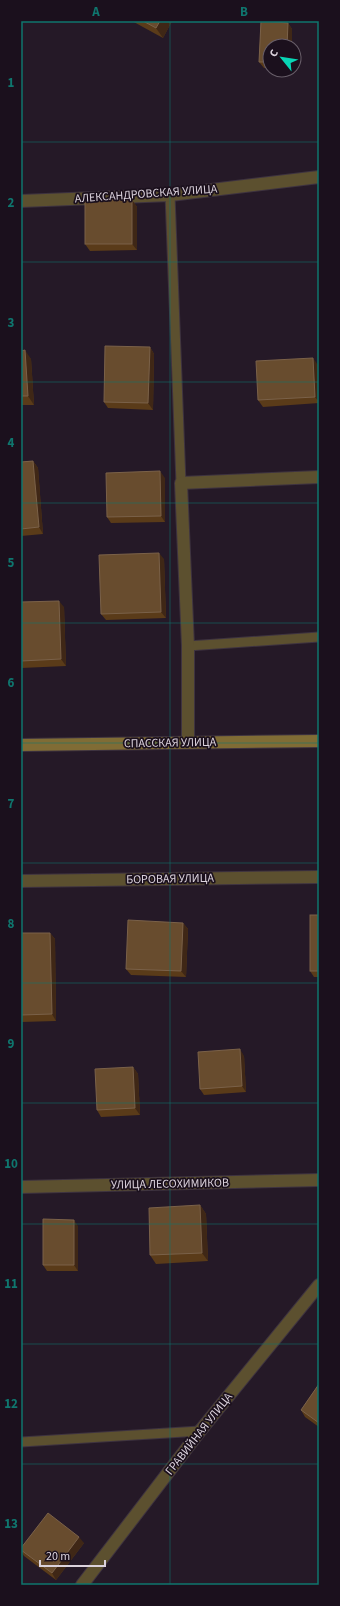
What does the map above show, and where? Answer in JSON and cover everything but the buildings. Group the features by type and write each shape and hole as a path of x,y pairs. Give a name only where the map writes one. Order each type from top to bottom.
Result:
{"street":[{"name":"АЛЕКСАНДРОВСКАЯ УЛИЦА","path":"21,201 170,195 319,177"},
{"path":"188,742 188,646 181,482 319,477"},
{"name":"СПАССКАЯ УЛИЦА","path":"21,745 319,741"},
{"name":"БОРОВАЯ УЛИЦА","path":"21,880 319,877"},
{"name":"УЛИЦА ЛЕСОХИМИКОВ","path":"21,1187 319,1180"},
{"name":"ГРАВИЙНАЯ УЛИЦА","path":"82,1585 200,1431 319,1285"}],"lane":[{"path":"170,195 181,482"},
{"path":"188,646 319,637"},
{"path":"21,1442 200,1431"}]}
